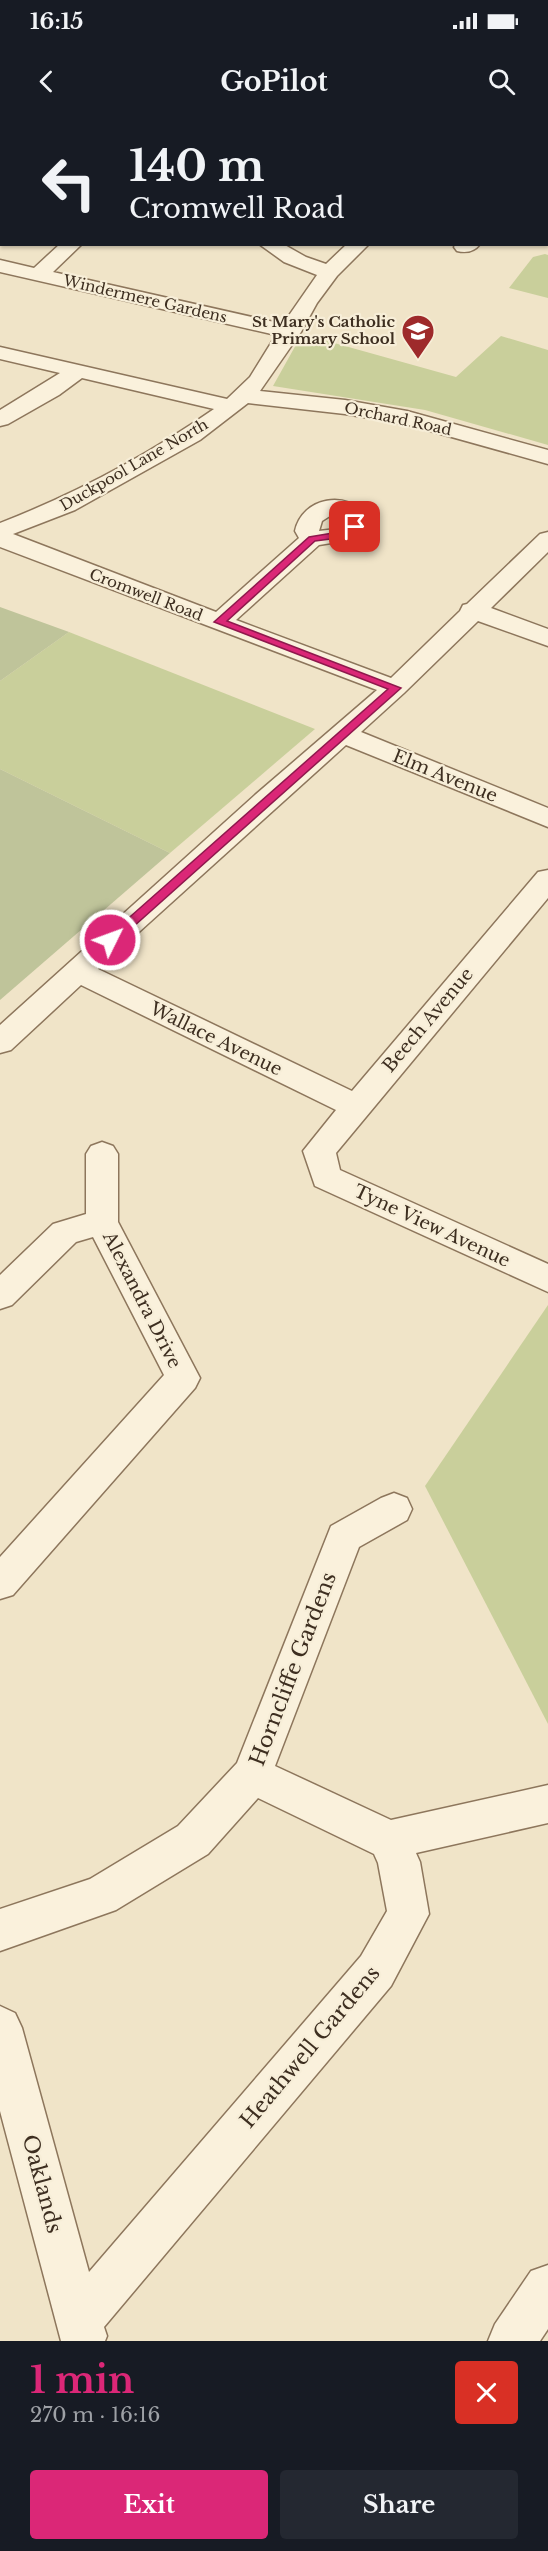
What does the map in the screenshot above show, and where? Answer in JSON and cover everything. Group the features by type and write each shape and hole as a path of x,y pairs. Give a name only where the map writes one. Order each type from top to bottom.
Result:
{"street":[{"path":"38,275 70,246"},
{"path":"271,246 279,253 302,264 330,272"},
{"name":"Duckpool Lane North","path":"0,531 67,505 192,435 238,401 258,381 308,301 330,272 357,246"},
{"name":"Windermere Gardens","path":"0,266 290,332"},
{"name":"Orchard Road","path":"0,353 78,371 238,401 345,407 407,418 548,457"},
{"path":"0,419 51,390 78,371"},
{"name":"Cromwell Road","path":"0,536 10,543 395,688"},
{"path":"0,1042 76,971 395,688 548,538"},
{"path":"219,622 312,539"},
{"path":"472,610 548,638"},
{"name":"Elm Avenue","path":"343,734 548,818"},
{"name":"Beech Avenue","path":"323,1166 319,1151 548,879"},
{"name":"Wallace Avenue","path":"76,971 356,1106"},
{"path":"102,1154 102,1222"},
{"name":"Tyne View Avenue","path":"323,1166 326,1177 548,1280"},
{"name":"Alexandra Drive","path":"0,1296 65,1233 102,1222 183,1378 0,1583"},
{"name":"Horncliffe Gardens","path":"0,1930 101,1896 193,1840 252,1775 344,1538 394,1509"},
{"path":"252,1775 389,1840 548,1804"},
{"name":"Heathwell Gardens","path":"82,2331 376,1971 408,1914 399,1862 389,1840"},
{"name":"Oaklands","path":"0,2028 82,2331"},
{"path":"512,2341 548,2288"}],"green space":[{"path":"548,255 548,298 509,288 533,257"},
{"path":"302,334 456,377 501,336 548,350 548,445 425,410 273,386"},
{"path":"0,607 69,632 0,681"},
{"path":"69,632 315,729 170,853 0,769 0,681"},
{"path":"0,769 170,853 0,1000"},
{"path":"548,1305 548,1724 425,1486"}],"place":[{"name":"St Mary's Catholic Primary School","path":"418,360"}],"route":[{"path":"110,940 395,688 219,622 312,539 342,535 355,527"}]}
